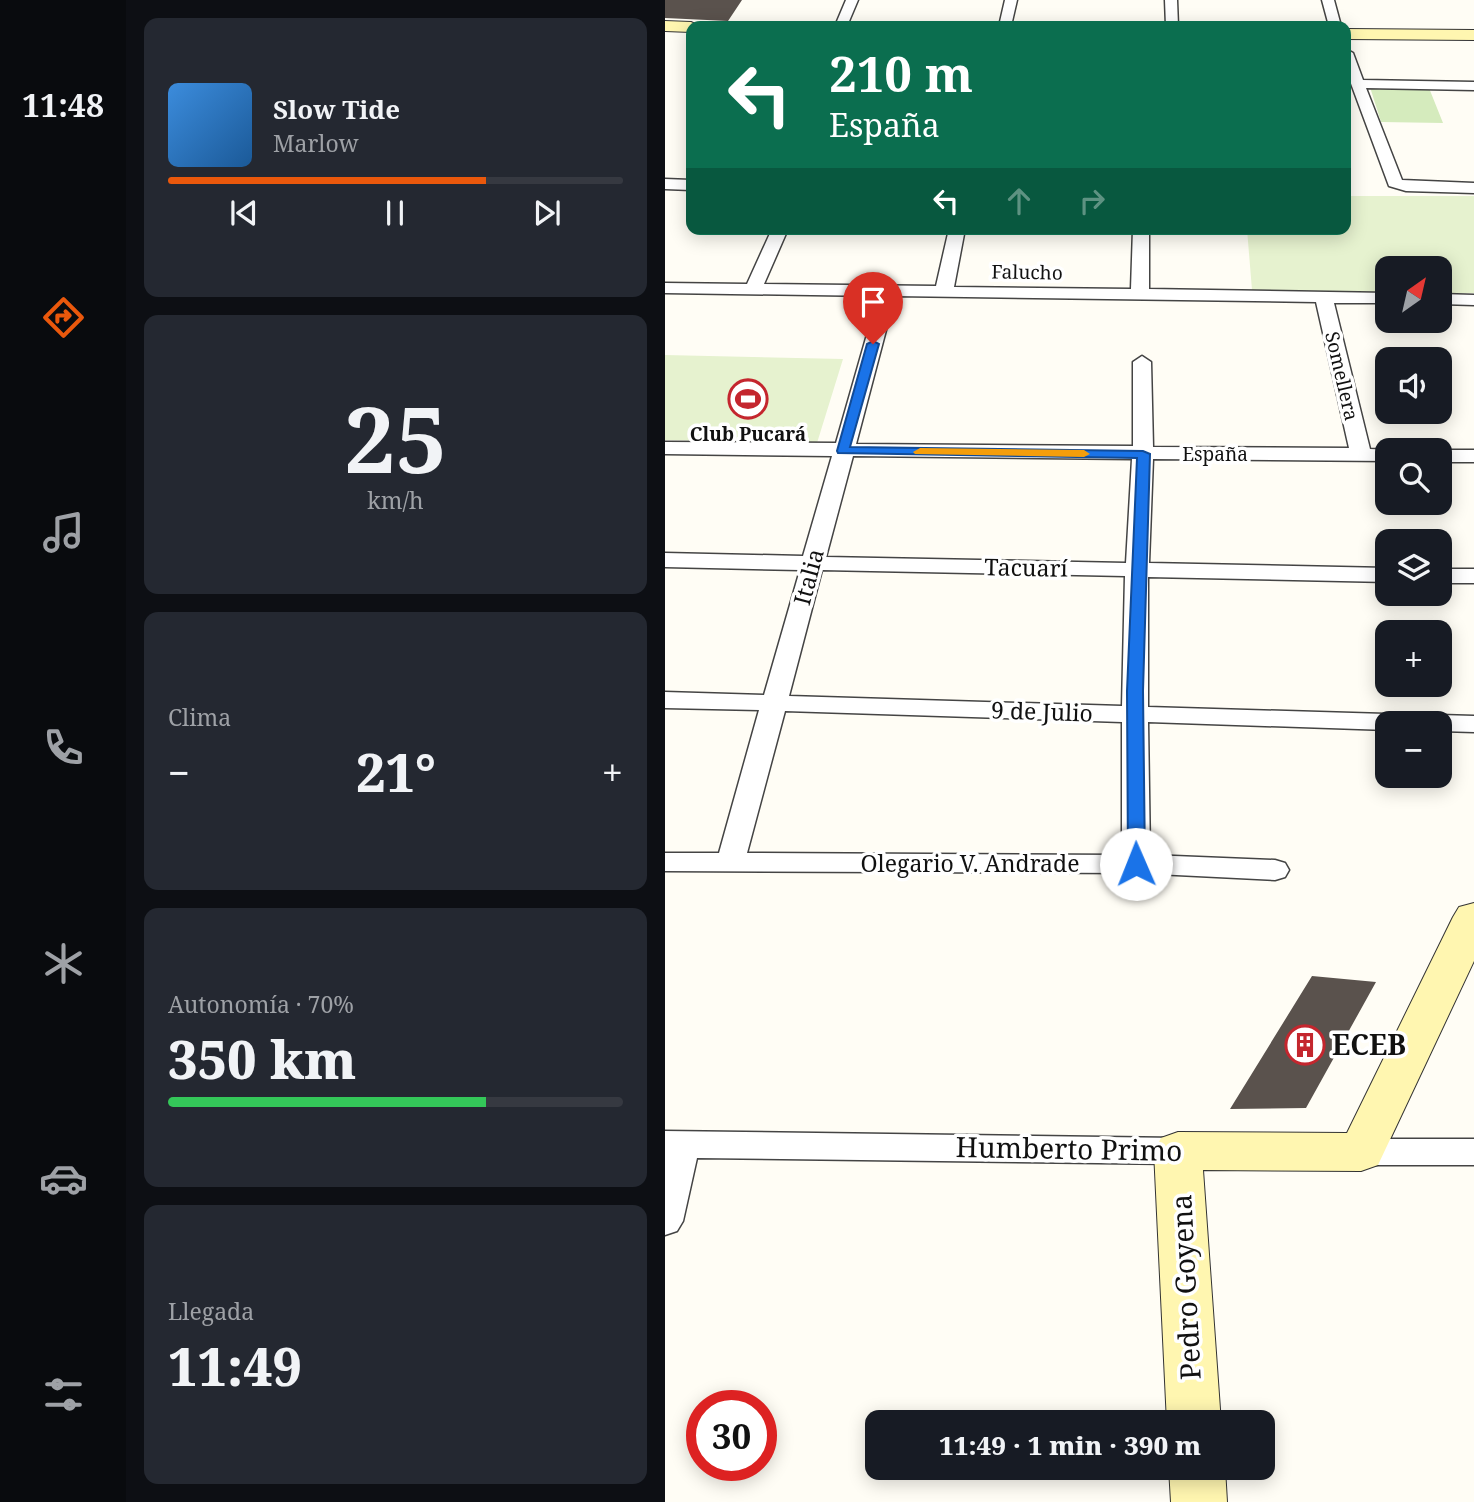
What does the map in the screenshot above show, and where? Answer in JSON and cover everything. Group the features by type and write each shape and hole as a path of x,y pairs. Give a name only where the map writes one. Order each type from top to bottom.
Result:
{"street":[{"path":"843,21 852,0"},
{"path":"1006,21 1011,0"},
{"path":"1171,0 1172,21"},
{"path":"1328,0 1334,21"},
{"path":"665,26 686,27"},
{"path":"1351,34 1474,35"},
{"path":"1351,65 1395,183 1406,186 1474,188"},
{"path":"1359,84 1474,86"},
{"path":"665,184 686,185"},
{"path":"753,289 777,235"},
{"path":"944,292 956,235"},
{"path":"1140,294 1141,235"},
{"name":"Falucho","path":"665,288 1375,298"},
{"name":"Italia","path":"730,863 888,291"},
{"name":"Somellera","path":"1324,297 1361,454"},
{"path":"1453,299 1474,300"},
{"path":"1136,864 1135,715 1137,569 1143,454 1142,362"},
{"name":"España","path":"665,448 1375,455"},
{"path":"1452,456 1474,456"},
{"name":"Tacuarí","path":"665,560 1375,575"},
{"path":"1452,576 1474,576"},
{"name":"9 de Julio","path":"665,700 1375,722"},
{"path":"1452,723 1474,724"},
{"name":"Olegario V. Andrade","path":"665,862 1136,864 1275,870"},
{"path":"1361,1152 1474,917"},
{"path":"665,1221 674,1145"},
{"name":"Humberto Primo","path":"674,1145 1474,1152"},
{"name":"Pedro Goyena","path":"1178,1151 1193,1410"},
{"path":"1198,1480 1199,1502"}],"green space":[{"path":"1370,87 1429,88 1443,123 1381,122"},
{"path":"1351,196 1474,196 1474,293 1453,293 1453,256 1375,256 1375,292 1252,290 1247,235 1351,235"},
{"name":"Club Pucará","path":"665,355 843,359 817,443 665,440"}],"building":[{"path":"665,0 742,0 728,21 665,18"},
{"name":"ECEB","path":"1312,976 1376,982 1306,1108 1230,1109"}],"slow traffic":[{"path":"920,452 1084,454"}],"place":[{"name":"Club Pucará","path":"748,399"},
{"name":"ECEB","path":"1305,1045"}],"route":[{"path":"873,344 843,451 1143,454 1137,569 1136,864"}]}
